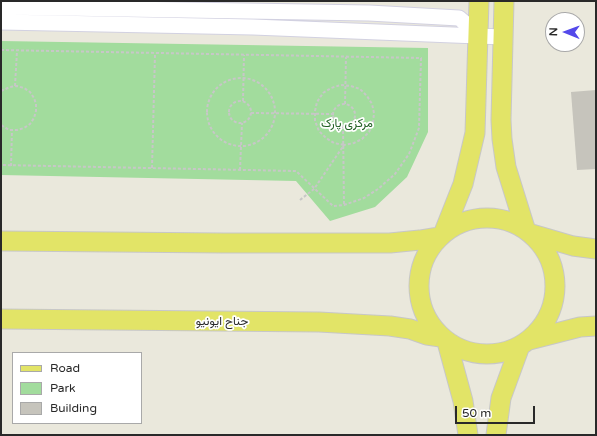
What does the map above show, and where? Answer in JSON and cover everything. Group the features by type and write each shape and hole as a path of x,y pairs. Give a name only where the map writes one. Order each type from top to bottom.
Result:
{"main road":[{"path":"479,1 475,133 463,184 441,234 427,252 420,269 418,288 421,306 429,323 444,340 460,349 475,354 490,355 506,352 525,343 580,327 596,326"},
{"path":"496,435 501,398 525,343 541,328 550,312 555,296 555,279 551,262 543,246 528,231 506,167 502,139 504,1"},
{"path":"1,241 390,243 420,240 441,234 463,221 484,217 505,219 528,231 574,246 596,249"},
{"name":"جناح ایونیو","path":"1,320 319,322 390,326 444,340"},
{"path":"444,340 463,401 468,435"}],"street":[{"path":"1,7 369,13 459,18 478,35"},
{"path":"1,22 253,27 503,37"}],"path":[{"path":"1,50 421,58 419,128 409,154 395,174 378,190 364,198 344,205 333,206 296,171 1,165"},
{"path":"15,86 17,51"},
{"path":"152,168 155,54"},
{"path":"243,102 244,55"},
{"path":"345,104 346,57"},
{"path":"244,78 263,86 270,94 274,104 275,113 273,125 267,134 259,141 250,145 241,146 229,144 213,131 209,121 208,111 210,100 215,91 223,84 233,79 244,78"},
{"path":"341,85 360,89 372,104 374,114 373,123 369,132 354,144 344,145 334,143 319,131 315,121 315,114 317,102 323,94 331,88 341,85"},
{"path":"1,91 10,86 24,88 30,92 36,104 34,118 30,124 24,128 12,130 1,125"},
{"path":"236,102 243,102 249,105 251,113 247,121 242,123 236,122 231,118 230,111 231,107 236,102"},
{"path":"339,104 345,104 353,108 355,115 352,123 343,126 335,123 332,114 336,106 339,104"},
{"path":"251,113 332,114"},
{"path":"240,170 242,123"},
{"path":"343,126 344,205"},
{"path":"11,166 12,130"},
{"path":"300,200 314,188 344,145"}],"green space":[{"name":"مرکزی پارک","path":"1,41 428,48 428,132 407,177 375,207 330,221 296,181 1,175"}],"building":[{"path":"596,90 596,169 577,170 571,92"}]}
